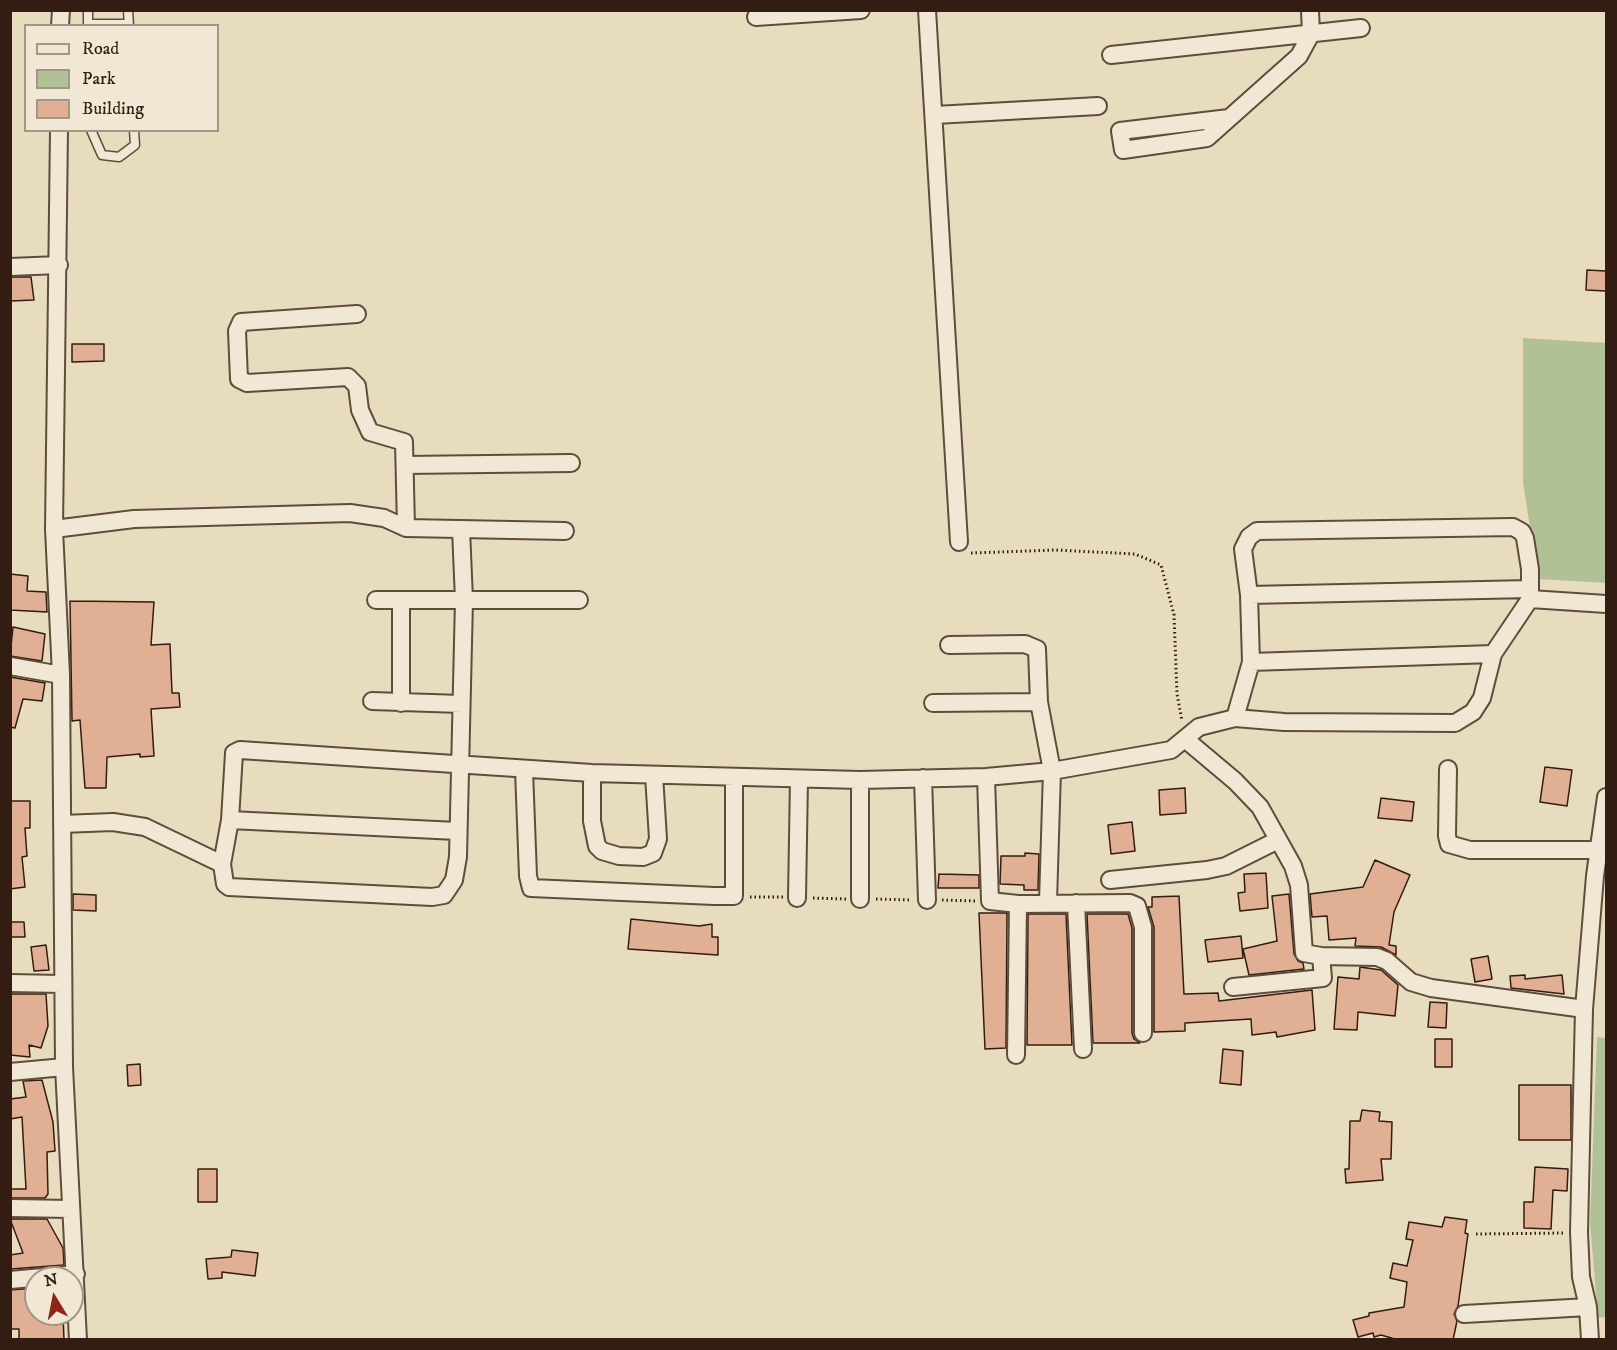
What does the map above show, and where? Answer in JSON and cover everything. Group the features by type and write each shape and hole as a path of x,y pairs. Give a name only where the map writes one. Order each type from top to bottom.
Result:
{"street":[{"path":"756,17 861,10"},
{"path":"927,10 959,542"},
{"path":"1229,118 1120,131 1123,150 1207,138 1299,56 1311,34 1310,10"},
{"path":"1111,55 1360,28"},
{"path":"934,116 1098,106"},
{"path":"59,132 54,530 61,675 64,1067 75,1266"},
{"path":"10,267 59,265"},
{"path":"357,314 241,322 237,331 239,379 247,383 348,377 357,386 360,410 370,432 404,442 406,528"},
{"path":"405,465 571,463"},
{"path":"54,530 135,519 350,513 384,518 406,528 565,531"},
{"path":"461,529 464,600 459,765 458,831 454,880 444,895 437,897 229,887 225,884 222,864 231,819 233,764 237,751 459,765 524,770 860,780 986,777 1052,771 1171,750 1199,727 1235,718 1284,722 1455,723 1473,712 1482,698 1493,654 1530,594 1530,569 1522,532 1513,527 1268,530 1251,533 1243,549 1249,596 1251,662 1235,718"},
{"path":"1249,596 1530,594 1606,604"},
{"path":"376,600 579,600"},
{"path":"401,600 401,703"},
{"path":"949,645 1028,644 1037,649 1039,702 1052,771 1048,902"},
{"path":"1251,662 1493,654"},
{"path":"10,666 61,675"},
{"path":"372,701 461,704"},
{"path":"933,704 1039,702"},
{"path":"1185,740 1234,780 1260,807 1293,867 1299,885 1304,953 1321,956 1377,957 1387,961 1411,982 1431,988 1584,1009"},
{"path":"1448,768 1447,836 1449,844 1470,850 1598,850"},
{"path":"524,770 528,876 531,888 691,895 734,896 734,777"},
{"path":"592,773 592,821 597,846 602,851 620,856 643,857 653,853 658,839 654,775"},
{"path":"986,777 990,901 1018,904 1130,903 1137,906 1141,913 1143,1033"},
{"path":"923,778 927,900"},
{"path":"797,897 799,779"},
{"path":"860,780 860,899"},
{"path":"1590,1340 1588,1307 1581,1277 1579,1232 1584,1009 1598,850 1606,797"},
{"path":"231,819 458,831"},
{"path":"62,824 113,822 145,827 222,864"},
{"path":"1110,880 1226,866 1278,840"},
{"path":"1076,903 1083,1049"},
{"path":"1016,1055 1018,904"},
{"path":"1233,987 1323,978 1321,956"},
{"path":"10,983 63,984"},
{"path":"10,1072 64,1067"},
{"path":"10,1208 71,1209"},
{"path":"1464,1314 1588,1307"}],"lane":[{"path":"92,132 102,155 119,157 135,145 134,132"}],"path":[{"path":"959,542 963,552 968,553 1054,550 1135,554 1161,565 1174,615 1177,694 1185,740"},
{"path":"1476,1234 1579,1232"}],"green space":[{"path":"1523,338 1606,343 1606,583 1538,579 1523,482"},
{"path":"1597,1037 1606,1038 1606,1317 1598,1318 1590,1222"}],"building":[{"path":"1587,270 1606,271 1606,291 1586,290"},
{"path":"10,277 31,277 34,300 10,301"},
{"path":"72,344 104,344 104,361 72,362"},
{"path":"10,574 28,576 27,591 46,592 47,612 10,610"},
{"path":"70,601 154,602 151,645 170,644 172,693 179,693 180,707 151,709 154,756 140,757 140,754 107,757 106,788 85,788 80,720 72,721"},
{"path":"13,627 45,634 42,661 10,656"},
{"path":"10,677 45,683 42,701 23,699 15,728 10,727"},
{"path":"1545,767 1572,770 1567,806 1540,802"},
{"path":"1185,788 1186,813 1160,815 1159,790"},
{"path":"1381,798 1414,802 1412,821 1378,818"},
{"path":"10,801 30,801 30,828 25,828 27,856 22,857 25,887 10,889"},
{"path":"1132,822 1135,851 1111,854 1108,825"},
{"path":"1025,853 1039,854 1038,890 1024,890 1024,885 1000,884 1001,856 1025,856"},
{"path":"1375,860 1410,875 1394,912 1389,945 1396,946 1396,955 1381,947 1355,946 1356,938 1329,940 1327,916 1312,917 1310,894 1363,887"},
{"path":"1266,873 1268,908 1240,911 1238,893 1245,892 1244,874"},
{"path":"939,874 979,875 979,888 938,888"},
{"path":"73,894 96,895 96,911 73,910"},
{"path":"1289,894 1294,954 1298,961 1303,963 1304,969 1249,975 1243,949 1277,941 1272,896"},
{"path":"1179,896 1184,994 1218,993 1219,1001 1312,990 1315,1030 1277,1037 1276,1032 1252,1035 1251,1019 1185,1023 1185,1031 1154,1032 1154,927 1148,907 1152,907 1152,897"},
{"path":"979,913 1007,913 1006,1048 985,1049"},
{"path":"1028,914 1066,914 1072,1045 1027,1045"},
{"path":"1087,914 1128,914 1132,928 1132,1033 1134,1039 1140,1043 1093,1043"},
{"path":"631,919 699,926 712,924 712,937 718,937 718,955 628,949"},
{"path":"10,922 24,922 25,937 10,937"},
{"path":"1241,936 1243,958 1208,962 1205,940"},
{"path":"46,945 49,970 34,971 31,947"},
{"path":"1488,956 1492,979 1475,982 1471,959"},
{"path":"1360,967 1381,970 1398,985 1395,1016 1358,1012 1357,1030 1334,1029 1338,977 1359,979"},
{"path":"1525,975 1525,979 1562,975 1564,994 1511,988 1510,976"},
{"path":"10,994 46,994 48,1026 41,1048 29,1045 30,1057 10,1055"},
{"path":"1430,1002 1447,1003 1446,1028 1428,1027"},
{"path":"1435,1039 1452,1039 1452,1067 1435,1067"},
{"path":"1223,1049 1243,1051 1241,1085 1220,1083"},
{"path":"140,1064 141,1085 128,1086 127,1065"},
{"path":"42,1080 53,1122 55,1151 47,1152 48,1194 45,1198 10,1198 10,1189 26,1189 22,1117 10,1119 10,1099 26,1097 23,1081"},
{"path":"1519,1085 1571,1085 1571,1140 1519,1140"},
{"path":"1362,1110 1380,1112 1379,1121 1392,1122 1391,1159 1381,1159 1383,1180 1346,1183 1345,1169 1349,1169 1350,1121 1360,1121"},
{"path":"1535,1167 1568,1169 1567,1191 1553,1190 1551,1229 1524,1228 1524,1202 1533,1202"},
{"path":"198,1169 217,1169 217,1202 198,1202"},
{"path":"1445,1217 1467,1220 1465,1233 1468,1234 1458,1306 1454,1314 1457,1321 1453,1340 1398,1340 1381,1335 1374,1337 1373,1333 1358,1337 1353,1320 1369,1316 1369,1313 1404,1307 1407,1282 1390,1278 1393,1263 1407,1266 1413,1240 1406,1239 1409,1222 1442,1227"},
{"path":"10,1219 47,1219 63,1248 64,1265 24,1266 24,1268 11,1269 10,1255 23,1253"},
{"path":"232,1250 258,1253 255,1276 222,1272 222,1278 208,1279 206,1259 231,1257"},
{"path":"24,1289 24,1326 63,1326 64,1340 19,1340 19,1329 10,1329 10,1290"}]}
